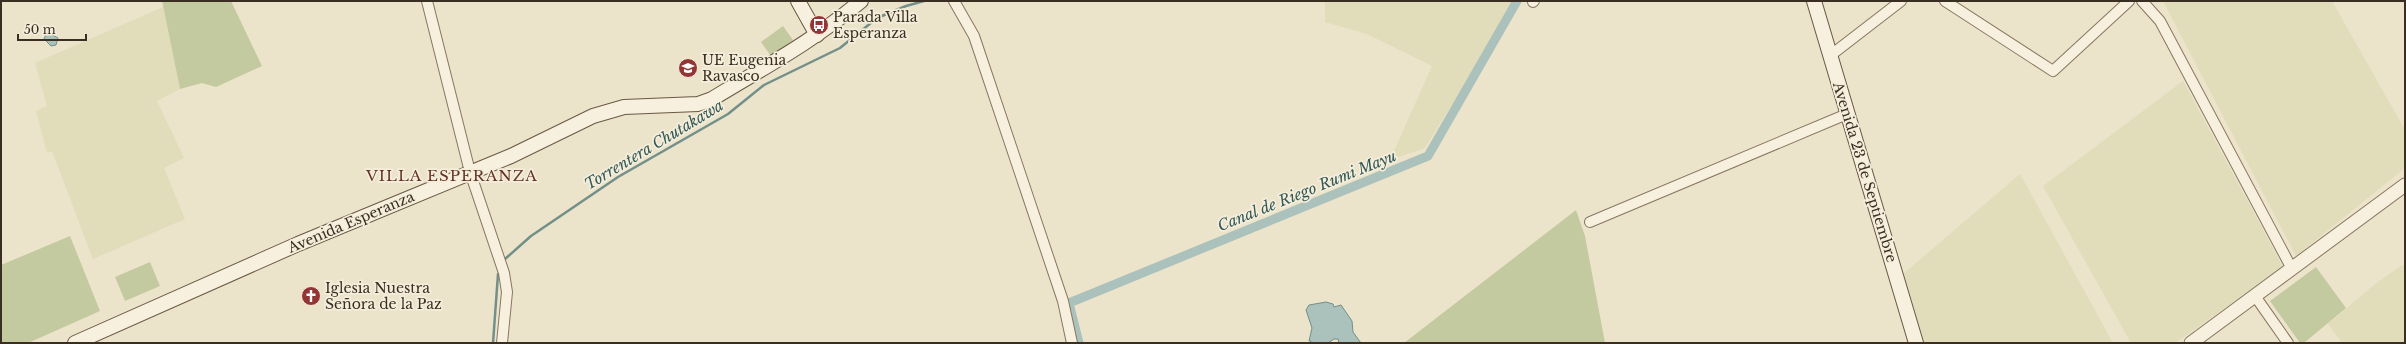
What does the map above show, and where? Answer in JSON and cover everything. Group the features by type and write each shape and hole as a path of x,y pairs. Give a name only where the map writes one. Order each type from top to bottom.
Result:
{"main road":[{"path":"798,1 817,35"},
{"name":"Avenida Esperanza","path":"75,343 298,244 511,156 593,116 624,107 698,104 712,99 817,35 861,1"},
{"name":"Avenida 23 de Septiembre","path":"1814,1 1916,343"}],"street":[{"path":"427,1 470,172 504,271 507,292 502,343"},
{"path":"954,1 974,36 1063,301 1072,343"},
{"path":"1831,55 1901,1"},
{"path":"1945,1 2053,71 2129,1"},
{"path":"2142,1 2160,21 2292,269"},
{"path":"1590,222 1847,114"},
{"path":"2191,343 2405,185"},
{"path":"2255,296 2288,343"}],"shaded area":[{"path":"1325,1 1516,1 1425,148 1390,160 1432,66 1367,34 1325,22"},
{"path":"2163,1 2332,1 2405,130 2405,168 2296,256"},
{"path":"163,7 180,89 157,101 184,158 164,168 185,219 93,259 52,151 47,153 36,111 47,106 35,63"},
{"path":"2183,81 2283,267 2175,343 2131,343 2043,186"},
{"path":"2020,174 2113,343 1924,343 1902,275"},
{"path":"2402,265 2405,269 2405,343 2342,343 2328,324 2374,285"}],"green space":[{"path":"162,1 231,1 262,66 216,87 202,83 180,89"},
{"path":"783,26 793,40 771,56 761,42"},
{"path":"1576,210 1585,236 1605,343 1404,343"},
{"path":"70,236 100,311 28,343 1,343 1,265"},
{"path":"150,262 160,286 125,301 115,277"},
{"path":"2316,267 2346,308 2304,343 2300,343 2270,301"}],"water":[{"path":"47,32 58,38 56,45 51,46 44,39"},
{"path":"1326,302 1333,304 1334,307 1341,305 1352,321 1353,332 1361,343 1339,343 1338,339 1334,339 1328,343 1310,343 1311,341 1309,341 1312,328 1306,310 1309,305"}],"waterway":[{"name":"Torrentera Chutakawa","path":"505,259 531,236 618,177 728,114 764,85 840,48 877,18 906,6 924,1"},
{"name":"Canal de Riego Rumi Mayu","path":"1079,343 1069,303 1428,156 1517,1"},
{"name":"Torrentera Chutakawa","path":"493,343 498,274"}],"place":[{"name":"Parada Villa Esperanza","path":"819,25"},
{"name":"UE Eugenia Ravasco","path":"688,68"},
{"name":"Iglesia Nuestra Señora de la Paz","path":"311,296"}],"district":[{"name":"VILLA ESPERANZA","path":"452,176"}]}
